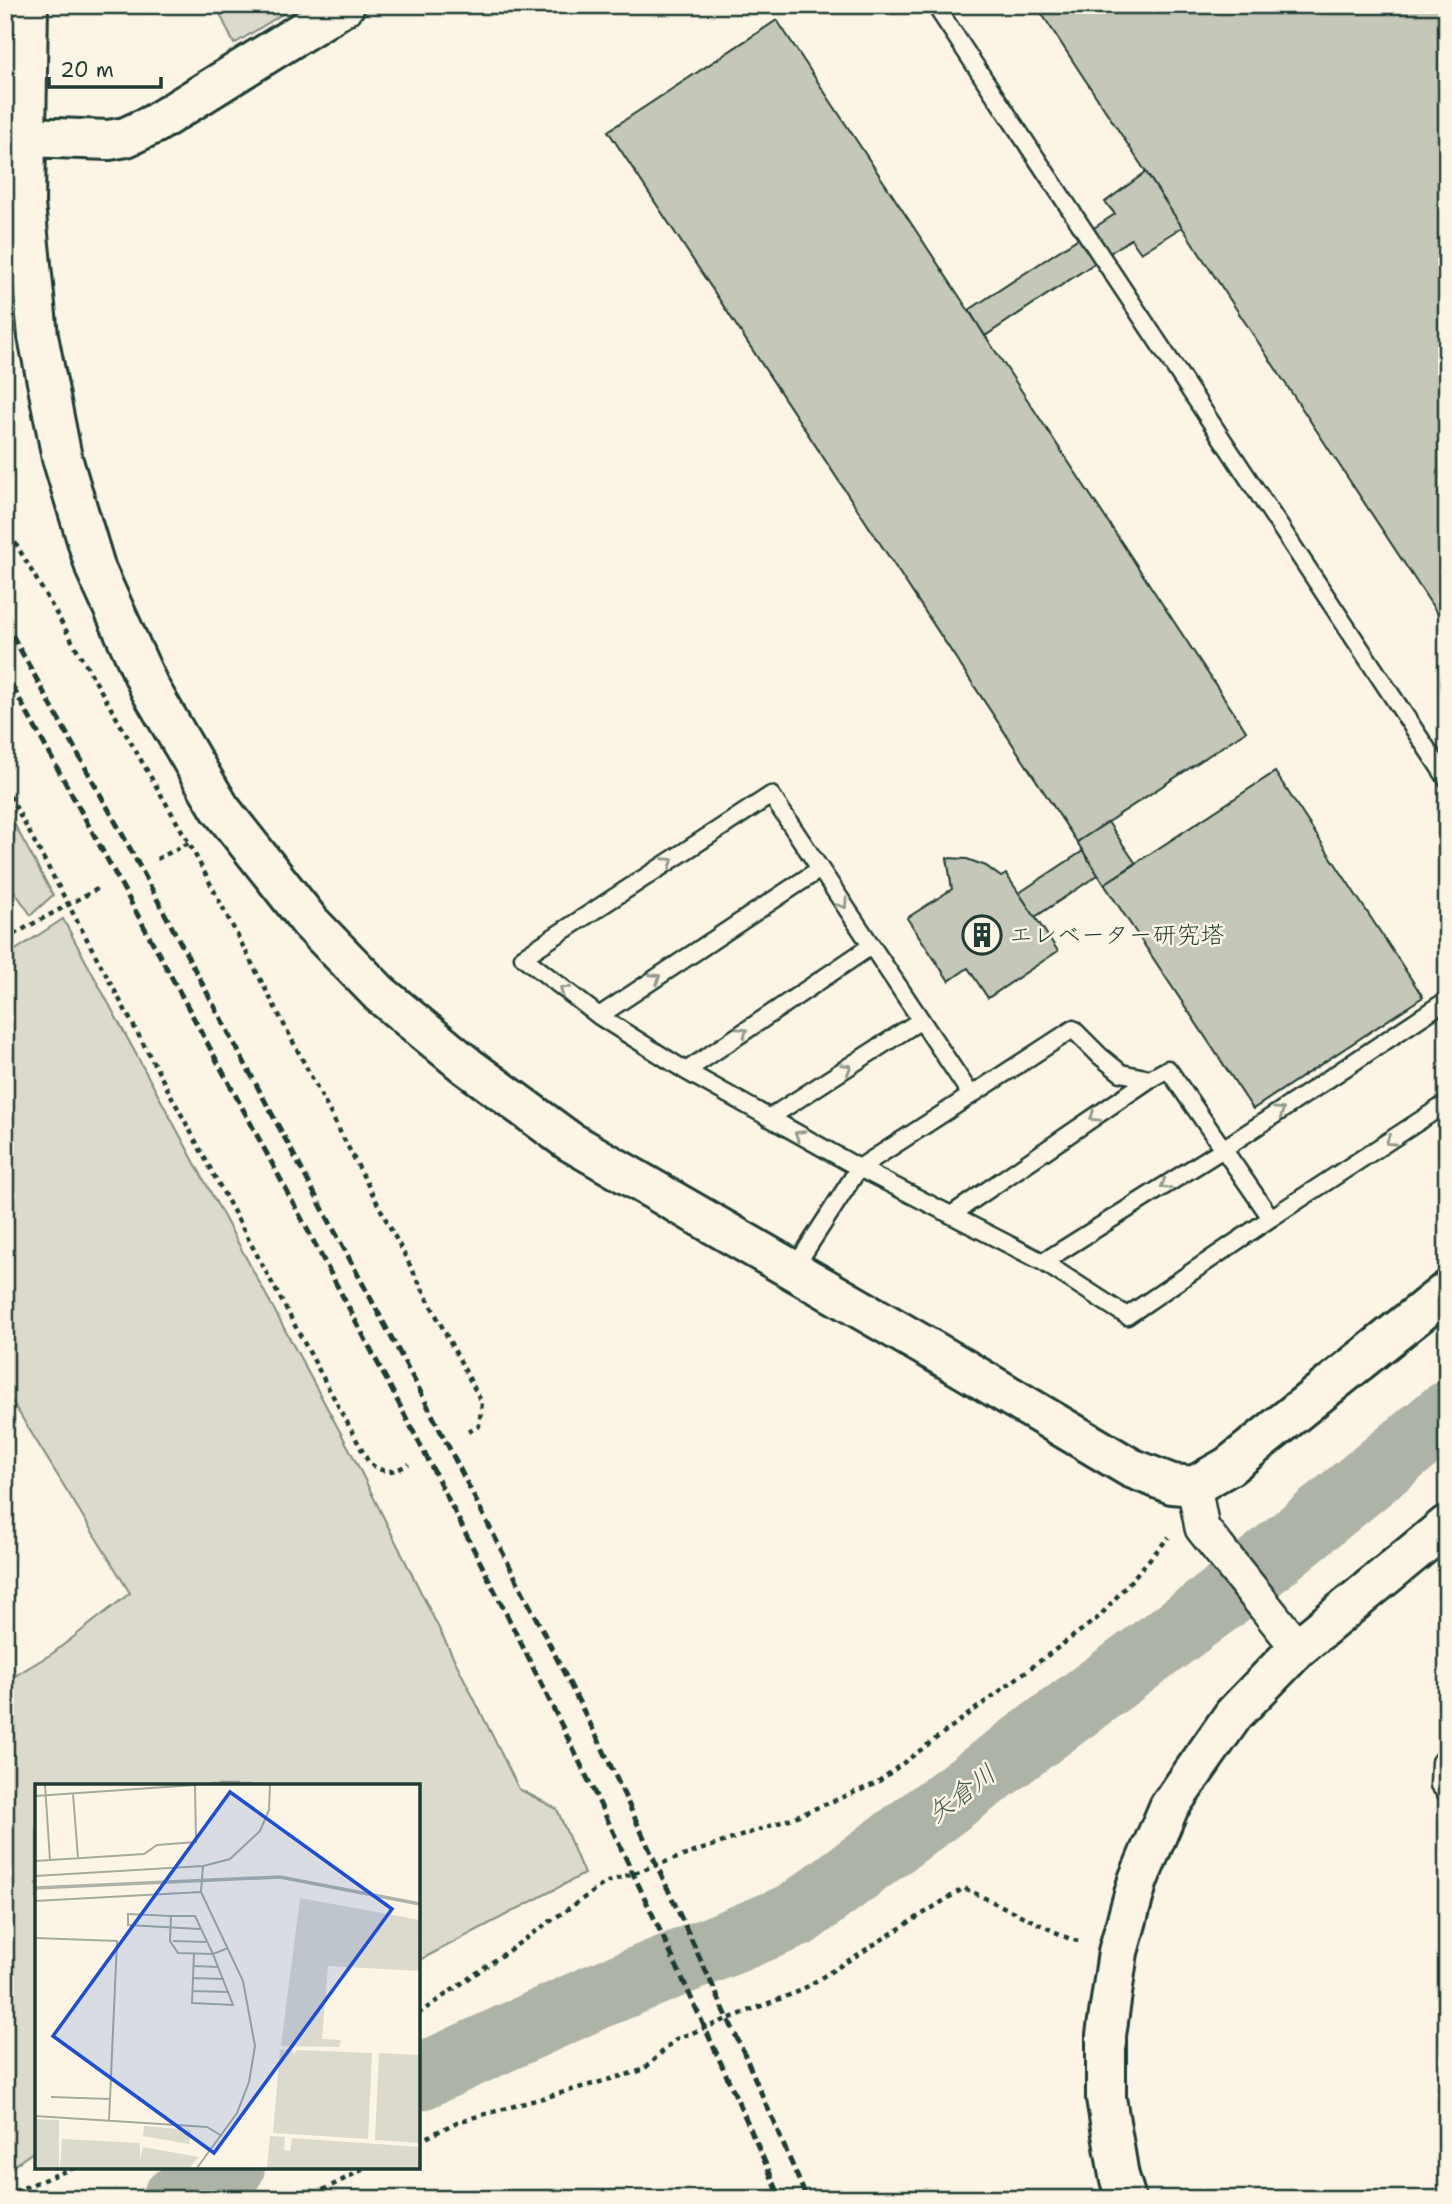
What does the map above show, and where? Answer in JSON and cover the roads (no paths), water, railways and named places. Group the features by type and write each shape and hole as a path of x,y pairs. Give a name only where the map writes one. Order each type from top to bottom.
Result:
{"street":[{"path":"28,5 25,204 38,336 62,458 96,570 150,689 220,808 318,932 380,994 467,1066 569,1141 1131,1468 1172,1484 1195,1486 1229,1466 1447,1291"},
{"path":"27,137 109,140 126,138 154,124 345,5"},
{"path":"1195,1486 1202,1528 1291,1640"},
{"path":"1126,2199 1119,2176 1106,2098 1106,2035 1118,1952 1138,1880 1169,1807 1234,1714 1291,1640 1447,1525"}],"lane":[{"path":"935,5 1447,779"},
{"path":"971,1096 771,795 523,957 599,1016 686,1071 859,1168 1043,1262 1127,1316 1447,1103"},
{"path":"599,1016 820,869"},
{"path":"686,1071 871,946"},
{"path":"1043,1262 1223,1149 1447,1000"},
{"path":"769,1118 921,1020"},
{"path":"793,1270 859,1168 1073,1029 1121,1073 1150,1079"},
{"path":"951,1215 1168,1069 1271,1218"},
{"path":"1447,1756 1440,1762 1439,1785 1447,1794"}],"waterway":[{"name":"矢倉川","path":"420,2077 593,1998 796,1915 1224,1597 1447,1414"},
{"name":"矢倉川","path":"175,2199 228,2169"}],"railway":[{"path":"5,622 126,841 419,1389 601,1745 743,2051 807,2199"},
{"path":"5,673 312,1237 411,1427 603,1810 694,2003 781,2199"}],"place":[{"name":"エレベーター研究塔","path":"982,935"}]}
